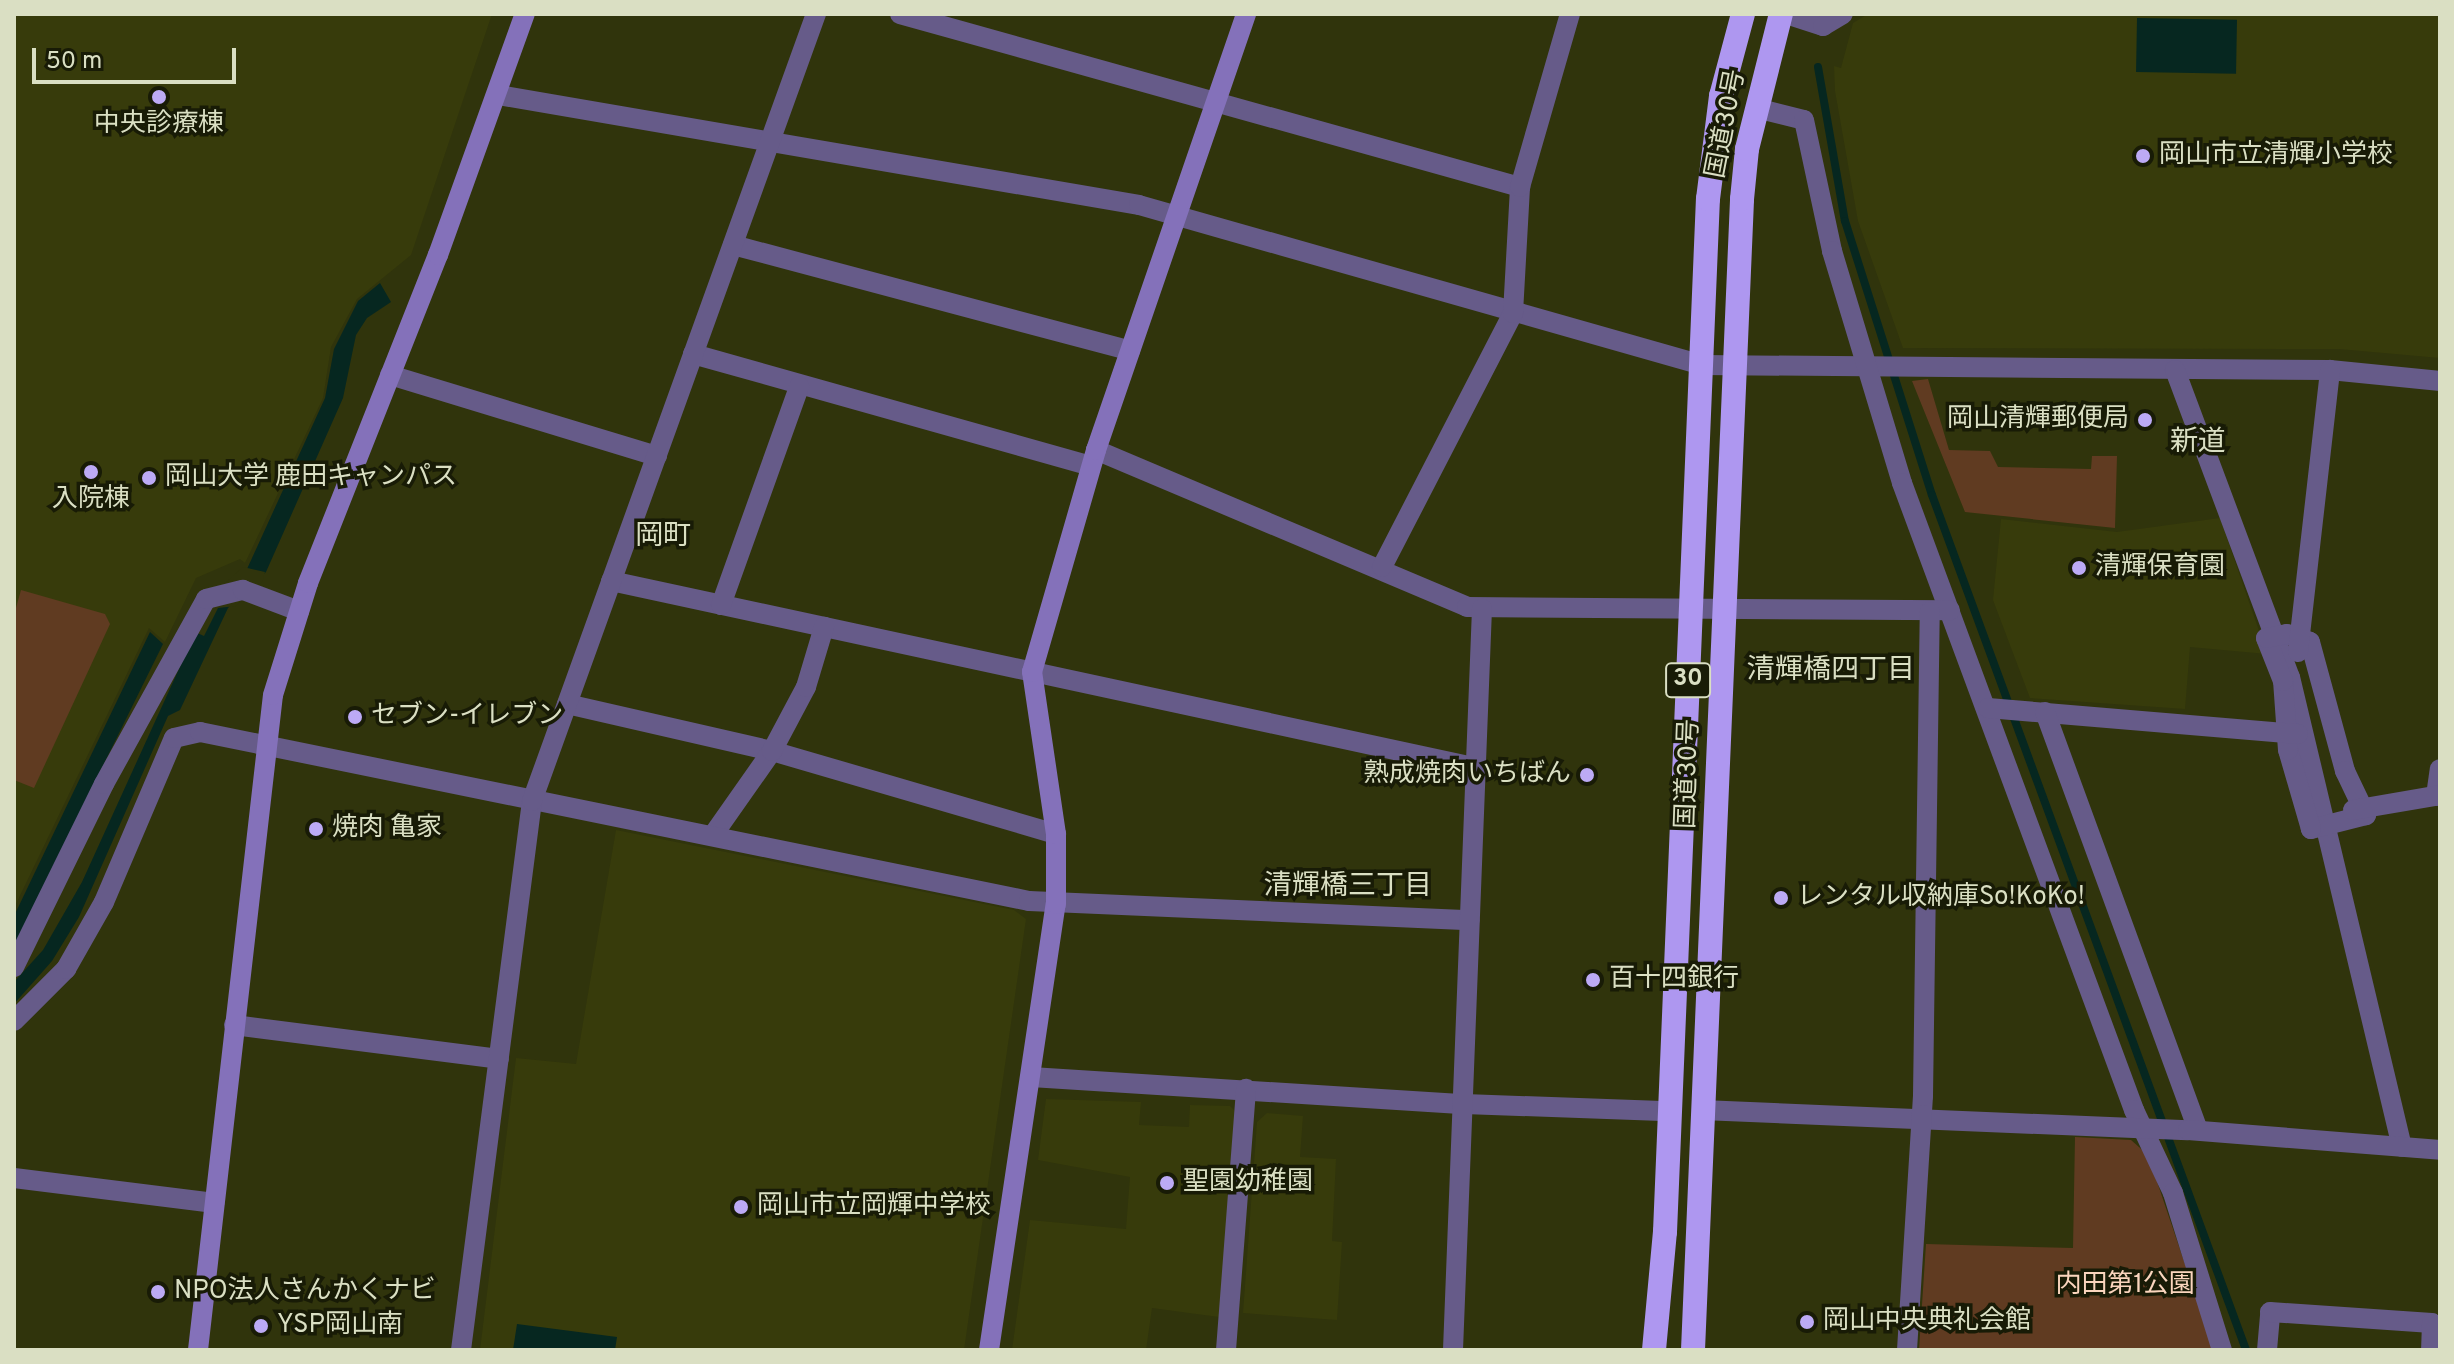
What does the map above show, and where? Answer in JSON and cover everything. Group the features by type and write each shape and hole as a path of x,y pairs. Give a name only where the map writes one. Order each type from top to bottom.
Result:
{"highway":[{"name":"国道30号","path":"1654,1350 1669,1111 1713,141 1743,14"},
{"name":"国道30号","path":"1693,1350 1742,199 1756,108 1783,14"}],"street":[{"path":"198,1350 273,695 299,611 498,95 525,14"},
{"path":"461,1350 532,801 816,14"},
{"path":"900,14 1520,187"},
{"path":"989,1350 1056,904 1056,834 1033,709 1032,672 1094,458 1246,14"},
{"path":"1382,567 1513,313 1520,187 1570,14"},
{"path":"1783,14 1823,26 1843,14"},
{"path":"498,95 1176,214 1702,365 1734,369 2330,370 2440,381"},
{"path":"1756,108 1804,120 1832,251 1874,369 1902,483 1940,611 1995,708 2173,1193 2222,1350"},
{"path":"733,245 1130,351"},
{"path":"693,354 799,387 1094,458 1382,567 1482,609 1724,606 1940,611"},
{"path":"2175,370 2290,677 2296,734"},
{"path":"2290,677 2301,639 2330,370"},
{"path":"390,375 657,456"},
{"path":"721,605 799,387"},
{"path":"611,581 1478,768"},
{"path":"14,967 111,770 206,599 230,591 257,593 299,611"},
{"path":"1453,1350 1482,609"},
{"path":"1907,1350 1921,1119 1940,611"},
{"path":"713,835 772,751 806,687 824,627"},
{"path":"2363,808 2345,771 2310,642 2266,638 2283,681 2323,820 2402,1147"},
{"path":"567,704 772,751 1056,834"},
{"path":"1995,708 2296,734"},
{"path":"2039,712 2193,1130"},
{"path":"14,1021 66,969 104,902 174,738 200,732 1056,904 1470,920"},
{"path":"2323,820 2363,808 2438,796 2440,769"},
{"path":"234,1025 499,1059"},
{"path":"1031,1077 1464,1104 1669,1111"},
{"path":"1226,1350 1246,1089"},
{"path":"1702,1110 2193,1130 2440,1150"},
{"path":"14,1178 214,1203"},
{"path":"2267,1350 2270,1312 2432,1323 2431,1350"}],"shaded area":[{"name":"岡山大学 鹿田キャンパス","path":"14,14 492,14 411,255 357,299 331,347 323,398 245,563 240,559 196,578 165,642 149,628 14,908"},
{"name":"岡山市立清輝小学校","path":"1868,14 2440,14 2440,358 2339,349 1903,348 1858,221 1835,91 1834,66 1841,68 1853,23"},
{"path":"2220,518 2267,654 2190,647 2185,709 2030,698 1993,600 2001,519 2117,532"},
{"name":"岡山市立岡輝中学校","path":"616,830 1014,910 1026,919 964,1350 480,1350 516,1058 576,1064"},
{"path":"1046,1099 1141,1102 1139,1125 1189,1127 1190,1105 1230,1106 1238,1114 1219,1317 1152,1308 1146,1350 1012,1350 1030,1220 1126,1229 1130,1177 1038,1160"},
{"path":"1267,1113 1303,1116 1300,1157 1336,1159 1332,1241 1342,1242 1337,1320 1243,1313 1257,1122"}],"green space":[{"path":"1928,379 1949,450 1990,451 1998,467 2091,469 2092,456 2117,456 2115,528 1965,512 1912,381"},
{"path":"21,590 105,614 110,624 34,788 14,780 14,615"},
{"name":"内田第1公園","path":"2075,1137 2131,1140 2148,1155 2214,1350 1919,1350 1926,1244 2073,1248"}],"water":[{"path":"2137,18 2237,20 2236,74 2136,72"},
{"path":"380,283 391,302 367,318 356,335 343,398 266,572 228,608 180,710 168,716 79,917 52,961 14,1004 14,982 43,950 82,882 194,636 247,569 325,398 334,349 358,301"},
{"path":"150,632 163,644 14,946 14,916"},
{"path":"517,1324 617,1337 615,1350 513,1350"}],"pier":[{"path":"243,567 265,572 262,582 236,606 218,608 204,636 195,632 222,586"}],"waterway":[{"path":"1818,67 1845,221 1932,495 2246,1350"}],"place":[{"name":"中央診療棟","path":"159,97"},
{"name":"岡山市立清輝小学校","path":"2143,156"},
{"name":"岡山清輝郵便局","path":"2145,420"},
{"name":"入院棟","path":"91,472"},
{"name":"岡山大学 鹿田キャンパス","path":"149,478"},
{"name":"清輝保育園","path":"2079,568"},
{"name":"セブン-イレブン","path":"355,717"},
{"name":"熟成焼肉いちばん","path":"1587,775"},
{"name":"焼肉 亀家","path":"316,829"},
{"name":"レンタル収納庫So!KoKo!","path":"1781,898"},
{"name":"百十四銀行","path":"1593,980"},
{"name":"聖園幼稚園","path":"1167,1183"},
{"name":"岡山市立岡輝中学校","path":"741,1207"},
{"name":"NPO法人さんかくナビ","path":"158,1292"},
{"name":"岡山中央典礼会館","path":"1807,1322"},
{"name":"YSP岡山南","path":"261,1326"}],"district":[{"name":"新道","path":"2198,443"},
{"name":"岡町","path":"663,537"},
{"name":"清輝橋四丁目","path":"1831,671"},
{"name":"清輝橋三丁目","path":"1348,887"}]}
